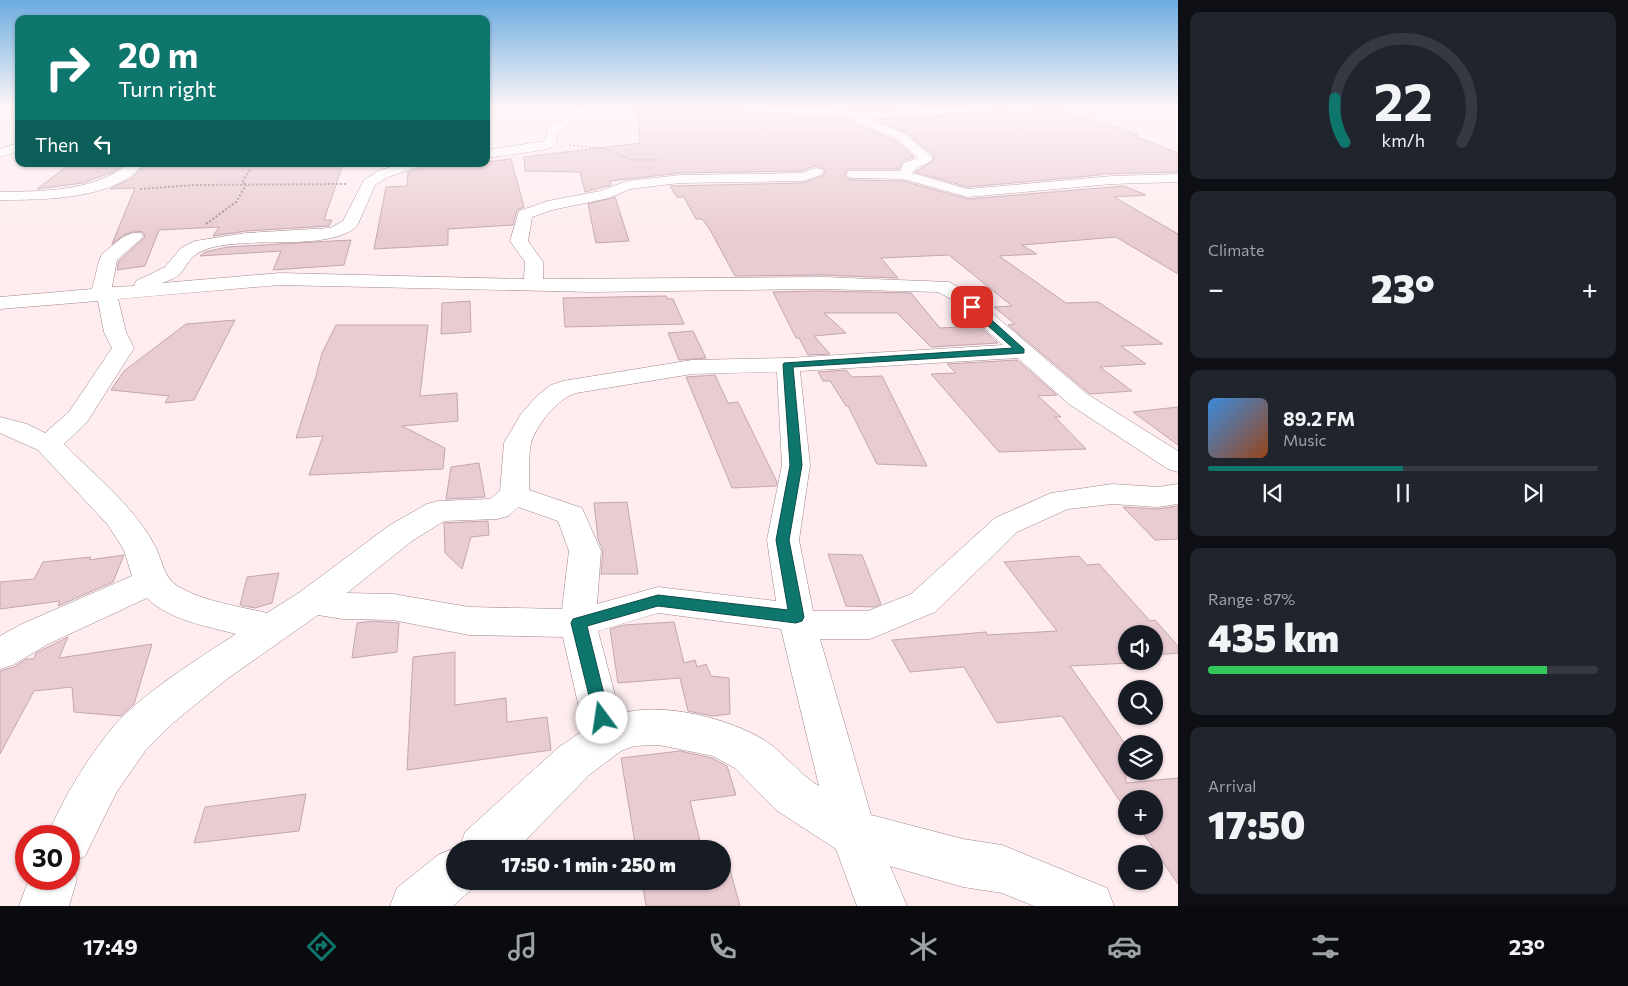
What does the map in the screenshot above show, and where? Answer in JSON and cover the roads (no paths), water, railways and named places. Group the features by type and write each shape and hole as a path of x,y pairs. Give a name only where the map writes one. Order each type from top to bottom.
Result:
{"street":[{"path":"490,153 520,149"},
{"path":"904,175 910,166 926,158 918,149"},
{"path":"0,196 92,187 114,180 132,167"},
{"path":"0,315 112,293 164,277 172,271 186,252 200,246 246,238 319,235 335,232 350,224 375,175 402,167"},
{"path":"533,284 534,262 519,241 524,214 548,206 604,195 627,185 680,178 803,177 816,172"},
{"path":"853,174 904,175 968,192 1112,180 1178,178"},
{"path":"48,444 78,417 123,348 115,332 108,258 135,237"},
{"path":"0,303 280,279 592,286 822,283 942,286 960,296 1078,399 1178,463"},
{"path":"77,825 101,778 130,738 168,704 214,668 312,601 401,533 438,511 497,509 514,496 518,443 534,414 546,400 560,390 572,386 692,367 788,365 1021,351"},
{"path":"788,365 796,465 783,540 797,621 853,833 882,906"},
{"path":"0,425 18,430 48,444 119,518 140,548 151,582 166,596 194,609 272,629"},
{"path":"312,601 343,606 394,607 468,620 578,623 658,600 797,621 870,625 923,603 1006,525 1062,500 1112,494 1158,497 1178,494"},
{"path":"514,496 571,515 585,551 578,623 606,738"},
{"path":"2,652 35,634 151,582"},
{"path":"492,840 574,761 606,738 634,728 659,727 720,739 750,754 792,795 853,833 963,863 1002,869 1089,906"},
{"path":"415,906 446,880"},
{"path":"44,906 49,890"}]}
